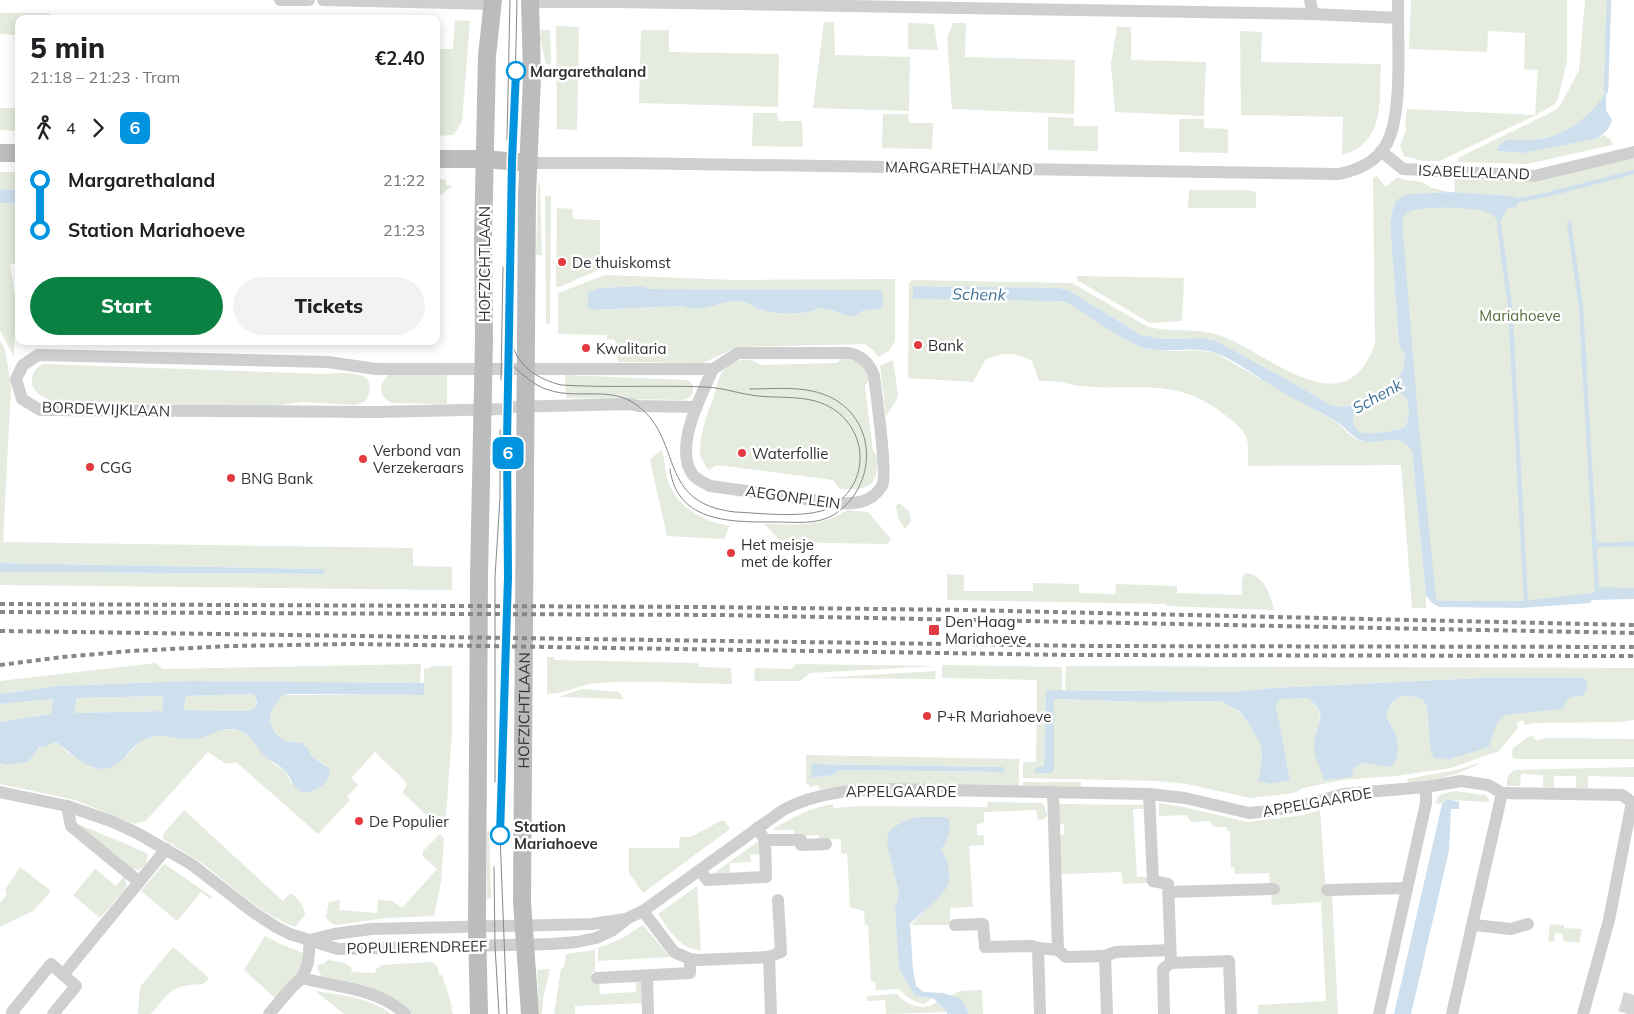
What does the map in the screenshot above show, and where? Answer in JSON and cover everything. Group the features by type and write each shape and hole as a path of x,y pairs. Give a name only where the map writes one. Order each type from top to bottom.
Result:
{"main road":[{"name":"HOFZICHTLAAN","path":"530,1 532,77 527,196 522,902 530,1014"},
{"name":"HOFZICHTLAAN","path":"479,1014 477,926 478,586 483,370 484,159 487,56 493,2"},
{"path":"0,153 15,154"},
{"path":"440,159 484,159 529,163"}],"street":[{"path":"280,0 309,0"},
{"path":"323,0 493,2"},
{"path":"1310,0 1313,14"},
{"path":"1382,151 1395,120 1397,102 1398,0"},
{"path":"530,1 1313,14 1398,18"},
{"name":"MARGARETHALAND","path":"529,163 644,163 1339,174 1367,164 1382,151"},
{"name":"ISABELLALAND","path":"1382,151 1403,169 1534,176 1634,152"},
{"name":"AEGONPLEIN","path":"849,353 863,359 872,369 874,376 883,455 883,484 874,496 862,502 852,504 710,486 694,476 686,454 689,427 713,369 738,354 849,353"},
{"name":"BORDEWIJKLAAN","path":"482,408 377,412 40,410 22,399 16,379 23,365 38,355 328,362 376,369 483,370"},
{"path":"483,370 713,369"},
{"path":"482,408 630,404 638,406 697,407"},
{"name":"APPELGAARDE","path":"526,945 577,942 596,938 643,911 783,810 799,801 834,792 889,789 1149,794 1185,798 1249,813 1304,805 1344,794 1426,787 1461,781 1488,784 1502,793"},
{"path":"1378,1014 1426,803 1426,787"},
{"name":"POPULIERENDREEF","path":"0,792 67,806 111,821 137,833 191,864 264,919 290,934 338,949 526,945"},
{"path":"1053,792 1058,950"},
{"path":"1452,1014 1474,925 1502,793 1622,795 1632,802 1609,920 1583,1014"},
{"path":"1149,794 1153,880 1168,884 1169,892 1171,956 1163,969 1164,1014"},
{"path":"67,806 71,826 139,882"},
{"path":"700,870 707,880 766,877 765,840 757,828"},
{"path":"765,840 801,840 801,846 826,844"},
{"path":"63,975 166,849"},
{"path":"1327,890 1407,888"},
{"path":"1169,892 1274,889"},
{"path":"643,911 674,952 690,959 768,957 781,952 778,900"},
{"name":"APPELGAARDE","path":"524,926 592,924 628,918"},
{"path":"955,924 983,924 985,948 1032,946 1058,950 1066,956 1105,956 1116,952 1229,961 1231,1014"},
{"path":"1474,925 1511,929 1528,924"},
{"name":"POPULIERENDREEF","path":"310,940 334,934 371,929 524,926"},
{"path":"269,1014 302,978 308,963 310,940"},
{"path":"1038,948 1040,1014"},
{"path":"1105,956 1108,1014"},
{"path":"768,957 771,1014"},
{"path":"597,978 690,973 690,959"},
{"path":"0,1006 13,1013 50,964 76,986 53,1014"},
{"path":"647,976 648,1014"},
{"path":"302,978 370,992 390,1003 404,1014"}],"green space":[{"path":"1411,0 1567,0 1567,61 1558,99 1553,105 1536,115 1440,161 1423,161 1404,156 1400,146 1407,128 1405,127 1407,109 1535,115 1538,70 1524,69 1525,33 1488,31 1487,52 1409,49"},
{"path":"1585,0 1609,0 1606,91 1598,106 1582,121 1559,134 1534,140 1509,140 1497,151 1524,153 1595,139 1604,135 1611,140 1612,145 1527,164 1457,162 1458,158 1554,111 1560,106 1579,70"},
{"path":"0,13 49,13 49,15 15,15 15,35 0,34"},
{"path":"455,20 470,21 462,122 453,135 440,136 440,49 453,49"},
{"path":"824,22 834,22 835,55 910,57 909,111 813,108"},
{"path":"908,23 934,24 938,50 908,49"},
{"path":"953,23 966,23 965,57 1075,60 1074,114 952,109 947,38"},
{"path":"556,26 579,27 577,130 557,129"},
{"path":"1117,27 1131,27 1131,60 1206,62 1204,116 1115,112 1111,64"},
{"path":"541,30 550,30 551,64 546,64 540,39"},
{"path":"641,30 669,30 669,52 779,54 778,107 639,103"},
{"path":"1240,31 1262,32 1261,62 1381,64 1377,119 1366,141 1356,149 1342,155 1343,117 1241,115"},
{"path":"0,108 15,108 15,131 0,130"},
{"path":"753,113 777,113 778,121 802,121 803,147 752,146"},
{"path":"883,114 908,114 909,123 933,123 932,149 882,148"},
{"path":"1048,117 1074,118 1074,126 1098,126 1098,151 1048,150"},
{"path":"1179,119 1204,119 1204,128 1228,129 1228,153 1179,152"},
{"name":"Mariahoeve","path":"1634,157 1634,595 1517,604 1441,604 1430,596 1398,203 1513,196 1455,193 1454,179 1529,181"},
{"path":"0,172 15,172 15,190 0,189"},
{"path":"1377,176 1386,187 1398,177 1405,180 1422,182 1432,188 1449,192 1409,194 1393,209 1390,223 1399,345 1405,356 1402,373 1395,381 1353,405 1343,407 1331,405 1216,341 1202,338 1162,339 1141,335 1068,290 1058,288 913,286 1062,301 1072,305 1123,338 1144,348 1161,351 1215,353 1336,422 1357,440 1368,442 1401,441 1412,451 1426,608 1412,608 1401,465 1248,466 1246,436 1239,426 1207,403 1189,394 1155,388 1079,386 1039,381 1032,361 1009,354 986,359 973,382 908,378 909,284 912,280 1072,283 1148,327 1219,335 1304,378 1325,383 1345,381 1361,369 1375,344 1373,178"},
{"path":"440,179 446,180 446,185 453,186 440,195"},
{"path":"538,183 540,184 542,255 536,255"},
{"path":"1189,190 1248,190 1256,192 1256,208 1188,208"},
{"path":"545,196 551,196 550,324 546,324"},
{"path":"0,203 15,204 15,263 10,264 15,295 14,357 0,330"},
{"path":"557,208 572,209 573,219 600,220 600,269 556,287"},
{"path":"605,275 735,280 895,279 895,341 889,351 878,357 865,344 737,347 703,363 618,362 615,340 607,339 607,335 558,334 558,293","holes":["640,286 651,289 733,289 883,308 862,311 852,317 819,308 808,312 792,314 774,313 737,301 696,309 684,306 592,310 587,306 588,292 599,288"]},
{"path":"1077,276 1184,278 1182,321 1150,323 1077,280"},
{"path":"0,341 5,349 11,387 3,542 413,548 413,566 452,567 452,590 0,585 0,572 323,574 323,569 0,563"},
{"path":"842,358 860,364 869,380 865,386 873,451 878,457 876,476 870,485 840,489 833,480 717,465 709,470 702,460 700,453 701,437 718,380 729,365 740,360 751,360 761,365 837,363"},
{"path":"893,360 898,395 886,416 880,366"},
{"path":"43,364 323,374 350,373 365,377 369,382 370,390 366,401 356,405 302,402 266,407 53,401 41,396 32,384 35,370"},
{"path":"447,374 447,404 392,403 382,394 381,387 388,375"},
{"path":"565,375 688,380 693,385 693,392 690,397 683,400 566,398"},
{"path":"1390,392 1397,392 1406,398 1409,415 1405,427 1374,433 1364,433 1358,430 1353,422 1354,415"},
{"path":"662,450 670,486 680,502 695,514 712,522 730,526 724,539 667,536 650,460"},
{"path":"899,503 909,511 911,521 905,529 898,518 896,506"},
{"path":"847,510 868,512 891,539 885,544 782,542 764,524 807,524 827,520"},
{"path":"1245,573 1257,577 1265,586 1274,610 1167,606 1166,604 947,600 947,574 964,575 964,591 1033,591 1033,583 1079,584 1079,593 1115,594 1116,584 1177,586 1177,593 1242,595 1242,579"},
{"path":"547,657 554,657 554,660 698,663 699,667 731,668 732,684 613,682 596,683 559,693 547,694"},
{"path":"156,663 162,669 421,664 420,683 189,681 57,686 0,694 0,681"},
{"path":"796,664 936,666 810,673 800,681 754,681 755,668 792,669"},
{"path":"942,665 1062,667 1062,690 1046,690 1044,766 1041,768 1054,770 1054,699 1143,702 1221,701 1239,712 1252,729 1260,743 1262,757 1258,781 1271,784 1290,780 1276,705 1281,699 1308,698 1320,714 1314,745 1352,769 1363,763 1389,767 1393,728 1386,716 1391,704 1403,696 1421,698 1427,706 1429,718 1446,758 1461,756 1489,747 1497,723 1505,714 1570,697 1582,696 1521,679 1481,678 1272,688 1233,692 1065,690 1066,666 1634,668 1634,720 1621,722 1534,723 1525,725 1523,720 1517,723 1518,728 1499,751 1451,768 1395,776 1342,780 1303,788 1294,793 1250,798 1187,784 1158,781 1023,778 1023,762 1036,762 1037,680 942,678"},
{"path":"452,666 452,732 445,829 442,830 402,792 407,786 404,780 375,752 351,778 358,785 347,797 350,800 318,834 236,762 226,764 208,752 145,821 134,824 75,800 0,784 0,763 8,765 28,762 40,749 56,742 67,752 93,768 102,769 126,756 143,739 160,736 198,738 220,729 239,730 251,738 273,764 285,771 291,783 330,768 312,757 308,748 301,743 285,741 274,732 270,721 271,711 283,695 424,695 424,668"},
{"path":"936,671 935,679 819,678"},
{"path":"582,689 619,692 624,699 558,697"},
{"path":"253,694 257,698 255,708 247,711 183,710 185,696"},
{"path":"164,696 163,711 75,713 75,698"},
{"path":"53,699 51,714 0,722 0,704"},
{"path":"1533,736 1537,740 1550,738 1634,739 1634,759 1513,758 1513,748 1528,737"},
{"path":"806,755 1019,759 1019,786 859,784 820,789 818,785 810,787 809,784 806,785","holes":["812,764 1004,767 1004,772 840,770 833,775 812,778"]},
{"path":"1482,762 1446,777 1408,783 1407,779 1461,769"},
{"path":"1634,767 1634,777 1588,776 1588,788 1576,788 1576,776 1554,776 1554,788 1543,787 1543,775 1521,774 1520,786 1507,786 1508,776 1515,770"},
{"path":"1023,782 1081,782 1081,787 1023,786"},
{"path":"1455,791 1485,795 1489,802 1450,800 1444,801 1442,804 1436,803 1440,795"},
{"path":"988,802 1043,803 1047,814 1045,819 1038,820 1036,810 984,812 984,823 977,824 977,835 984,835 984,845 969,846 973,907 950,908 950,925 911,925 940,895 888,849 899,893 895,908 899,969 915,996 933,998 924,1004 910,999 899,989 876,990 875,982 871,982 868,925 865,925 864,911 850,907 847,853 841,854 841,839 819,840 819,835 795,836 794,830 772,830 801,814 833,804 834,808 861,806 987,807"},
{"path":"1159,803 1248,822 1304,815 1320,810 1326,895 1332,895 1338,1014 1258,1014 1258,1005 1326,1001 1321,902 1272,905 1269,873 1235,874 1234,867 1231,867 1230,831 1227,831 1227,827 1216,827 1210,821 1193,822 1189,820 1187,815 1159,816"},
{"path":"1059,804 1144,805 1143,809 1133,809 1137,877 1148,877 1148,883 1123,884 1121,872 1062,874 1059,835 1064,835 1064,824 1059,824"},
{"path":"184,810 283,901 291,893 296,898 302,905 305,915 295,927 259,908 206,866 163,839 164,833"},
{"path":"720,821 725,821 730,829 643,893 629,873 629,848 679,848 680,837 691,837"},
{"path":"80,825 148,854 146,864 139,870 132,869 80,827"},
{"path":"487,831 489,831 491,898 487,899"},
{"path":"440,834 444,838 441,882 434,916 386,918 336,925 331,923 326,917 329,902 340,900 339,910 377,913 378,900 392,901 402,908 437,869 423,856 423,851"},
{"path":"760,840 761,854 750,855 751,862 730,863 730,873 713,874"},
{"path":"165,864 212,897 210,899 201,892 177,921 141,891"},
{"path":"20,867 51,891 33,911 0,927 0,903 7,894 5,890"},
{"path":"95,869 116,886 123,877 126,882 125,889 100,918 73,895"},
{"path":"697,886 701,950 693,949 675,938 658,914"},
{"path":"1550,924 1564,925 1564,928 1582,929 1579,943 1563,941 1563,934 1555,933 1554,942 1548,941"},
{"path":"643,925 670,957 598,961 598,948 619,940"},
{"path":"265,936 303,953 302,966 299,972 276,999 244,970"},
{"path":"173,947 209,978 203,984 184,986 172,991 151,1014 138,1014 140,987"},
{"path":"595,950 595,972 592,972 594,984 599,984 600,994 636,992 636,982 642,982 644,1003 575,1006 575,1014 554,1014 561,969 564,968 566,954"},
{"path":"328,960 345,963 352,968 351,972 375,973 376,969 382,965 433,962 434,965 437,965 439,975 442,975 453,1014 412,1014 382,992 359,984 322,977 318,970 318,964 323,964"},
{"path":"550,969 543,999 542,1014 539,1014 537,970"},
{"path":"982,990 983,1014 969,1014 962,999 950,996 960,991"},
{"path":"315,991 364,1000 391,1014 344,1014"},
{"path":"897,994 906,1002 921,1007 927,1007 937,1002 947,1012 886,1014 885,1000 867,1001 867,996"}],"water":[{"path":"1606,91 1606,110 1612,120 1608,129 1595,139 1524,153 1497,151 1502,143 1507,141 1545,138 1566,130 1585,117 1600,101"},
{"path":"0,189 15,190 15,204 0,203"},
{"path":"1449,192 1513,196 1519,201 1516,207 1508,208 1499,224 1493,215 1464,208 1414,210 1406,213 1402,219 1418,418 1436,599 1439,601 1522,601 1593,593 1602,587 1634,588 1634,599 1592,600 1590,603 1521,608 1439,607 1431,602 1426,595 1412,451 1400,441 1367,442 1360,440 1337,422 1223,356 1200,350 1154,350 1145,348 1123,338 1072,305 1062,301 913,299 913,286 1058,288 1068,290 1141,335 1162,339 1202,338 1216,341 1331,405 1343,407 1353,405 1395,381 1402,373 1405,356 1399,345 1390,223 1396,201 1402,196","holes":["1390,392 1397,392 1406,398 1408,403 1409,415 1405,427 1374,433 1360,432 1353,422 1354,415"]},
{"path":"640,286 651,289 882,290 883,308 862,311 852,317 819,308 808,312 792,314 774,313 737,301 696,309 683,306 592,310 587,307 588,292 599,288"},
{"path":"0,563 324,569 323,574 0,572"},
{"path":"1481,678 1584,678 1588,687 1582,696 1570,697 1562,709 1505,715 1497,723 1489,747 1451,758 1450,760 1446,760 1446,758 1435,759 1431,753 1427,706 1421,698 1403,696 1391,704 1386,716 1398,745 1394,764 1389,767 1363,763 1353,769 1352,777 1324,780 1314,749 1320,720 1319,710 1308,698 1281,699 1276,705 1290,780 1271,784 1258,781 1262,757 1260,743 1252,729 1240,712 1221,701 1143,702 1054,699 1054,770 1051,773 1035,773 1035,768 1044,766 1046,690 1233,692 1272,688"},
{"path":"189,681 424,683 424,695 283,695 271,711 270,721 274,732 285,741 301,743 308,748 312,757 329,768 330,773 326,782 318,788 303,793 296,787 287,773 263,754 248,736 235,729 214,732 193,739 164,736 150,737 137,744 121,761 112,767 103,769 87,765 56,742 39,748 28,762 8,765 0,763 0,722 51,714 53,699 0,704 0,694 57,686","holes":["253,694 257,702 255,708 247,711 183,710 186,696","163,696 163,711 75,713 76,698"]},
{"path":"812,764 1004,767 1004,772 840,770 833,775 811,778"},
{"path":"1447,799 1459,802 1459,809 1451,809 1449,851 1411,1014 1394,1014 1442,804"},
{"path":"917,817 943,817 949,819 948,835 941,850 948,866 949,875 946,889 910,924 916,986 924,992 943,993 962,999 969,1014 947,1014 933,998 915,996 899,969 895,908 899,893 887,839 890,830 904,821"}],"waterway":[{"path":"1606,91 1609,0"},
{"name":"Schenk","path":"1514,201 1546,195 1634,172"},
{"path":"1569,223 1581,307 1597,590"},
{"path":"1499,225 1510,305 1526,602"},
{"path":"1594,545 1634,544"}],"tunnel":[{"path":"1628,1014 1634,993"}],"tram line":[{"path":"507,140 510,0"},
{"path":"507,1014 500,835 508,577 507,442 517,0"},
{"name":"6","path":"500,835 508,577 507,442 512,161 516,71"},
{"path":"501,380 503,267"},
{"path":"508,358 521,373 540,387 560,393 617,396 638,406 652,420 682,484 693,497 710,506 735,512 809,513 829,508 844,497 854,482 859,466 860,450 855,434 846,420 832,409 815,401 758,396 706,387 561,385 544,379 530,371 519,359 512,343"},
{"path":"670,469 675,487 684,500 696,510 726,520 760,522 821,520 835,514 849,502 859,487 865,471 866,454 864,438 858,422 847,409 832,398 812,391 802,389 750,389"},
{"path":"495,782 495,577 500,498 500,430"},
{"path":"494,867 495,946 499,1014"}],"railway":[{"path":"0,604 965,610 1634,625"},
{"path":"0,612 720,615 1634,633"},
{"path":"0,631 1092,646 1634,647"},
{"path":"0,665 131,651 231,646 352,644 1072,655 1634,656"}],"place":[{"name":"Margarethaland","path":"516,71"},
{"name":"De thuiskomst","path":"562,262"},
{"name":"Bank","path":"918,345"},
{"name":"Kwalitaria","path":"586,348"},
{"name":"Waterfollie","path":"742,453"},
{"name":"Verbond van Verzekeraars","path":"363,459"},
{"name":"CGG","path":"90,467"},
{"name":"BNG Bank","path":"231,478"},
{"name":"Het meisje met de koffer","path":"731,553"},
{"name":"Den Haag Mariahoeve","path":"934,630"},
{"name":"P+R Mariahoeve","path":"927,716"},
{"name":"De Populier","path":"359,821"},
{"name":"Station Mariahoeve","path":"500,835"}]}
